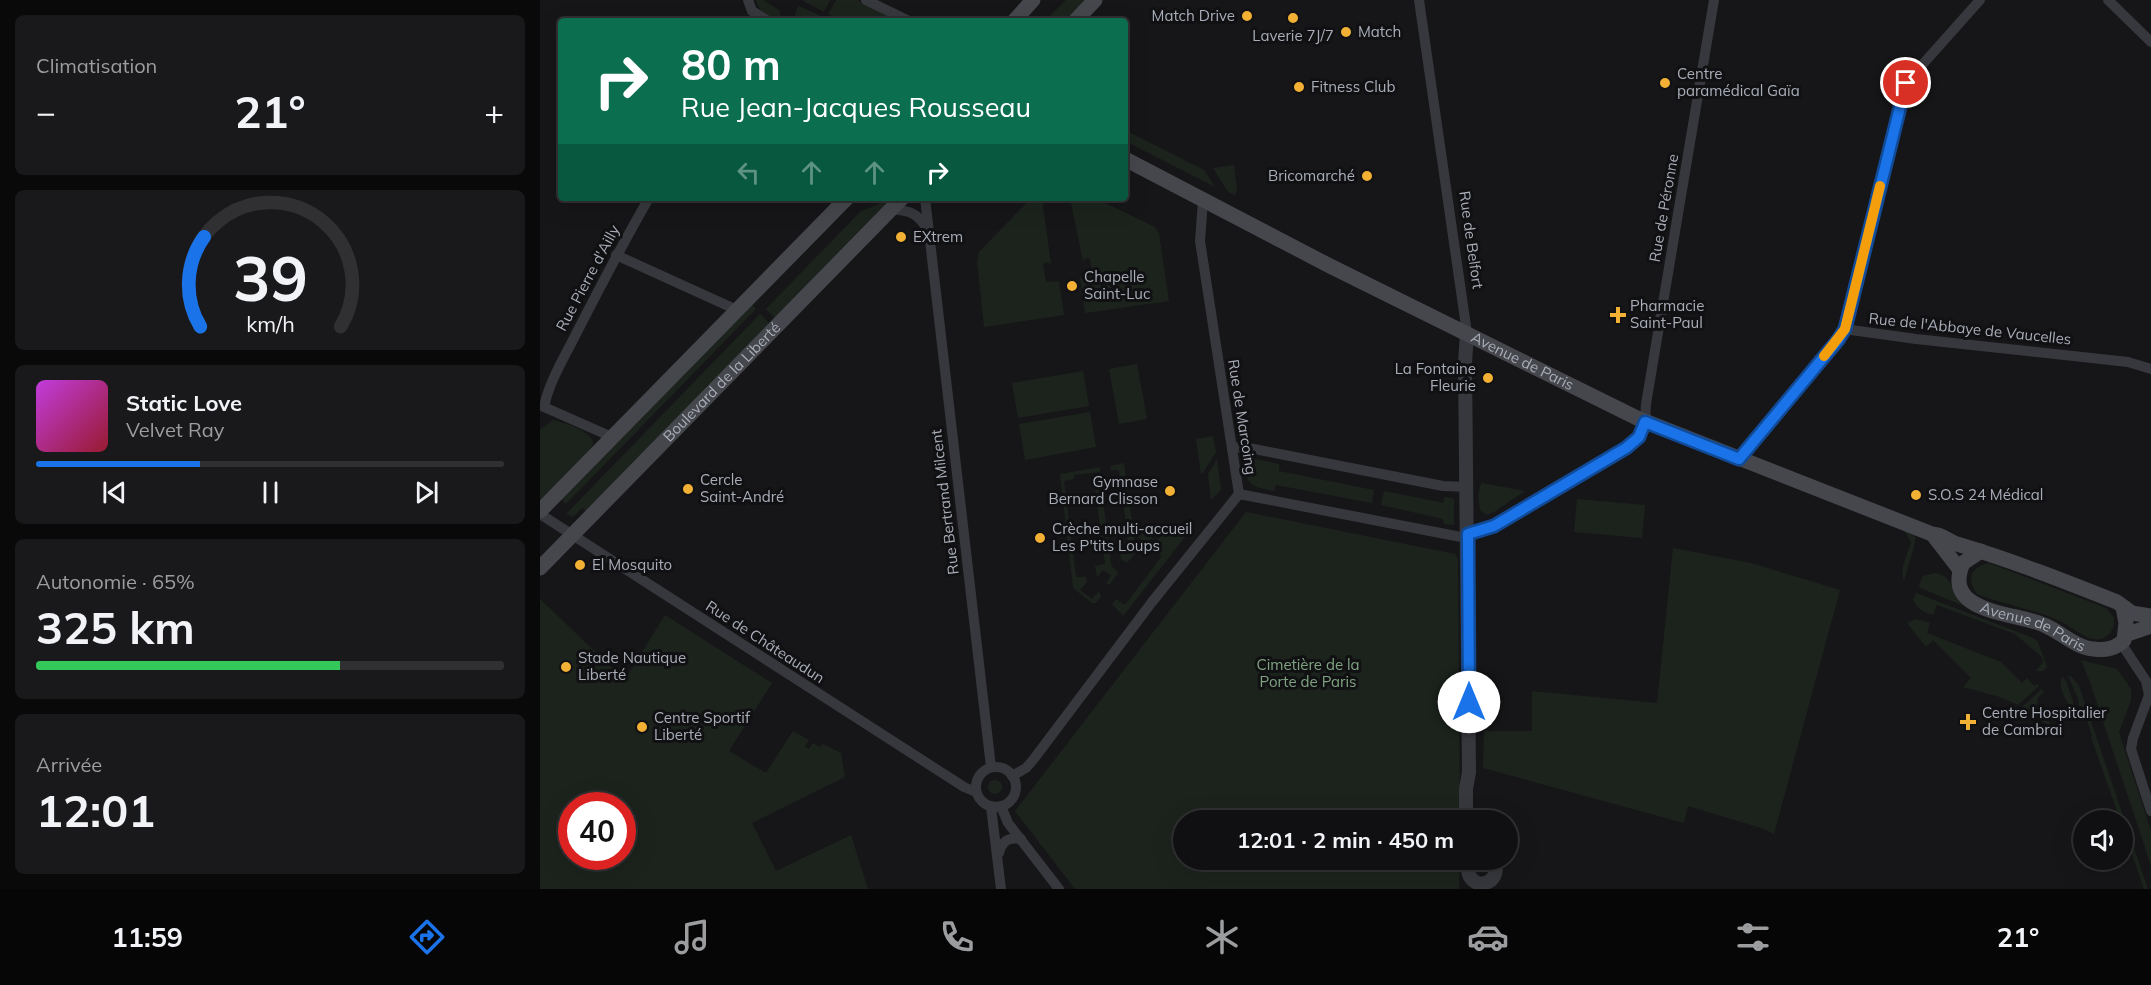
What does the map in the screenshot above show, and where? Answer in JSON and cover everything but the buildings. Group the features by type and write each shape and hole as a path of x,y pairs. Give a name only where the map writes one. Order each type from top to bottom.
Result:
{"main road":[{"path":"1017,18 1033,0"},
{"path":"1078,18 1095,0"},
{"name":"Avenue de Paris","path":"1128,161 1330,266 1645,422 1937,534 1952,542 1990,552 2117,602 2135,614 2151,616"},
{"path":"540,512 844,201"},
{"name":"Boulevard de la Liberté","path":"540,568 896,204"},
{"name":"Avenue de Paris","path":"1932,534 1960,570 1960,589 1964,596 1981,608 2042,624 2090,649 2105,649 2151,626"},
{"path":"1960,570 1968,559 1981,551"},
{"path":"2123,607 2127,623 2123,639"}],"street":[{"path":"748,0 752,11 760,18"},
{"path":"866,0 903,18"},
{"name":"Rue de Belfort","path":"1419,0 1467,333 1470,772"},
{"name":"Rue de Péronne","path":"1645,422 1646,404 1714,0"},
{"path":"1739,459 1845,329 1906,83 1980,0"},
{"path":"2108,0 2151,42"},
{"name":"Rue de Marcoing","path":"1012,776 1020,773 1033,760 1152,602 1239,494 1200,241 1203,200"},
{"name":"Rue Pierre d'Ailly","path":"542,409 547,394 615,255 648,201"},
{"name":"Rue Bertrand Milcent","path":"925,201 991,767"},
{"path":"896,204 914,213 929,233"},
{"path":"615,255 737,310"},
{"name":"Rue de l'Abbaye de Vaucelles","path":"1845,329 2128,362 2151,369"},
{"path":"542,409 612,437"},
{"path":"1239,494 1461,537 1494,526 1626,448 1639,437 1645,422"},
{"path":"1232,447 1250,448 1443,486 1467,487"},
{"name":"Rue de Châteaudun","path":"540,512 784,672 964,787 976,792"},
{"path":"2123,639 2146,681 2149,695 2131,749 2151,811"},
{"path":"996,807 1013,797 1016,786 1012,776 1000,767 991,767 977,779 976,792 981,801 996,807 1059,889"},
{"path":"1466,810 1466,789 1470,772"},
{"path":"1470,772 1474,810"},
{"path":"996,807 1001,889"},
{"path":"998,856 1003,842 1014,837 1021,838"},
{"path":"1469,870 1477,885 1491,880 1496,870"}],"green space":[{"path":"756,0 763,0 779,10 784,18 771,18 760,9"},
{"path":"830,0 824,12 803,1"},
{"path":"836,0 857,0 893,18 837,18 828,14"},
{"path":"1066,0 1085,0 1067,18 1048,18"},
{"path":"799,6 821,16 820,18 794,18"},
{"path":"1128,132 1204,170 1215,187 1128,143"},
{"path":"1234,165 1237,189 1235,195 1228,192 1213,168"},
{"path":"881,201 888,201 774,318 766,309 861,211"},
{"path":"1028,201 1042,201 1051,264 1046,262 1043,265 1046,282 1059,281 1064,315 984,327 977,261 979,252"},
{"path":"1071,201 1101,201 1155,227 1159,234 1169,301 1085,313 1080,278 1093,275 1090,259 1086,258 1083,261"},
{"path":"751,304 756,309 566,504 561,499"},
{"path":"760,314 769,323 586,511 582,508 573,517 566,514"},
{"path":"1137,364 1147,419 1119,424 1109,369"},
{"path":"1083,371 1089,406 1018,418 1012,383"},
{"path":"1090,412 1096,447 1025,460 1019,424"},
{"path":"553,420 584,432 593,440 593,445 587,454 540,500 540,430"},
{"path":"1213,436 1216,452 1201,474 1196,439"},
{"path":"1246,457 1279,464 1279,471 1374,490 1372,503 1276,485 1274,491 1260,488 1251,484 1246,476 1243,461"},
{"path":"1217,459 1221,490 1211,500 1208,474"},
{"path":"1124,463 1132,522 1126,523 1119,470 1111,470 1110,466"},
{"path":"1100,467 1100,472 1074,475 1074,479 1064,481 1076,577 1086,577 1087,582 1080,590 1092,599 1099,591 1101,597 1096,603 1092,603 1073,588 1060,474"},
{"path":"1101,481 1106,525 1100,526 1094,482"},
{"path":"1482,483 1525,491 1487,515 1481,511 1479,505"},
{"path":"1384,491 1444,503 1444,497 1452,498 1454,500 1454,525 1444,524 1443,519 1381,505"},
{"path":"1577,499 1645,505 1642,538 1574,532"},
{"name":"Cimetière de la Porte de Paris","path":"1246,512 1455,554 1458,559 1460,810 1173,810 1173,870 1460,870 1459,889 1075,889 1015,811"},
{"path":"1126,527 1133,527 1135,535 1160,531 1146,543 1136,536 1132,542 1140,548 1127,563 1121,559 1120,552 1129,551"},
{"path":"1192,528 1123,616 1112,604 1116,599 1125,605 1162,556 1150,546 1163,535 1167,536 1167,531"},
{"path":"1903,529 1915,537 1904,581 1903,567 1911,542"},
{"path":"1101,530 1107,530 1111,565 1118,573 1110,584 1106,584 1111,575 1103,570 1097,577 1095,566 1105,564"},
{"path":"1673,548 1751,563 1840,590 1774,834 1688,806 1684,823 1483,768 1484,731 1532,731 1532,691 1657,703"},
{"path":"1989,563 2106,608 2114,618 2111,632 2104,638 2090,638 2062,622 1977,594 1972,584 1972,574 1978,567"},
{"path":"1934,573 1945,577 1974,610 1920,588 1923,576"},
{"path":"1916,593 2033,638 2038,642 2047,667 2043,671 2036,671 2043,662 2042,657 2015,634 1937,605 1933,615 1926,613 1918,608 1913,599"},
{"name":"Centre Sportif Liberté","path":"540,599 625,680 665,615 772,683 729,751 766,773 793,731 809,740 805,746 809,749 813,743 820,747 823,744 841,753 845,777 752,823 776,871 851,835 868,889 540,889"},
{"path":"1916,619 1930,623 1927,633 2001,662 2022,683 2027,678 2034,686 2037,684 2039,686 2018,705 2000,697 1963,687 1971,678 1933,640 1926,647 1907,623"},
{"path":"2081,660 2117,669 2131,689 2131,700 2119,732 2151,831 2151,866 2133,810"},
{"path":"2068,676 2072,677 2079,686 2121,810 2117,810 2078,698"},
{"path":"2062,677 2066,681 2075,707 2073,709 2063,694"},
{"path":"2042,689 2044,692 2038,697 2037,709 2054,727 2052,728 2022,707"},
{"path":"992,780 998,780 1002,787 998,794 992,794 988,790 988,784"},
{"path":"2133,845 2148,889 2144,889 2133,857"}],"slow traffic":[{"path":"1824,356 1845,329 1880,186"}],"place":[{"name":"Match Drive","path":"1247,16"},
{"name":"Laverie 7J/7","path":"1293,18"},
{"name":"Match","path":"1346,32"},
{"name":"Centre paramédical Gaïa","path":"1665,83"},
{"name":"Fitness Club","path":"1299,87"},
{"name":"Bricomarché","path":"1367,176"},
{"name":"EXtrem","path":"901,237"},
{"name":"Chapelle Saint-Luc","path":"1072,286"},
{"name":"Pharmacie Saint-Paul","path":"1618,315"},
{"name":"La Fontaine Fleurie","path":"1488,378"},
{"name":"Cercle Saint-André","path":"688,489"},
{"name":"Gymnase Bernard Clisson","path":"1170,491"},
{"name":"S.O.S 24 Médical","path":"1916,495"},
{"name":"Crèche multi-accueil Les P'tits Loups","path":"1040,538"},
{"name":"El Mosquito","path":"580,565"},
{"name":"Stade Nautique Liberté","path":"566,667"},
{"name":"Centre Hospitalier de Cambrai","path":"1968,722"},
{"name":"Centre Sportif Liberté","path":"642,727"}],"route":[{"path":"1469,702 1468,534 1494,526 1626,448 1639,437 1645,422 1739,459 1845,329 1906,83"}]}
